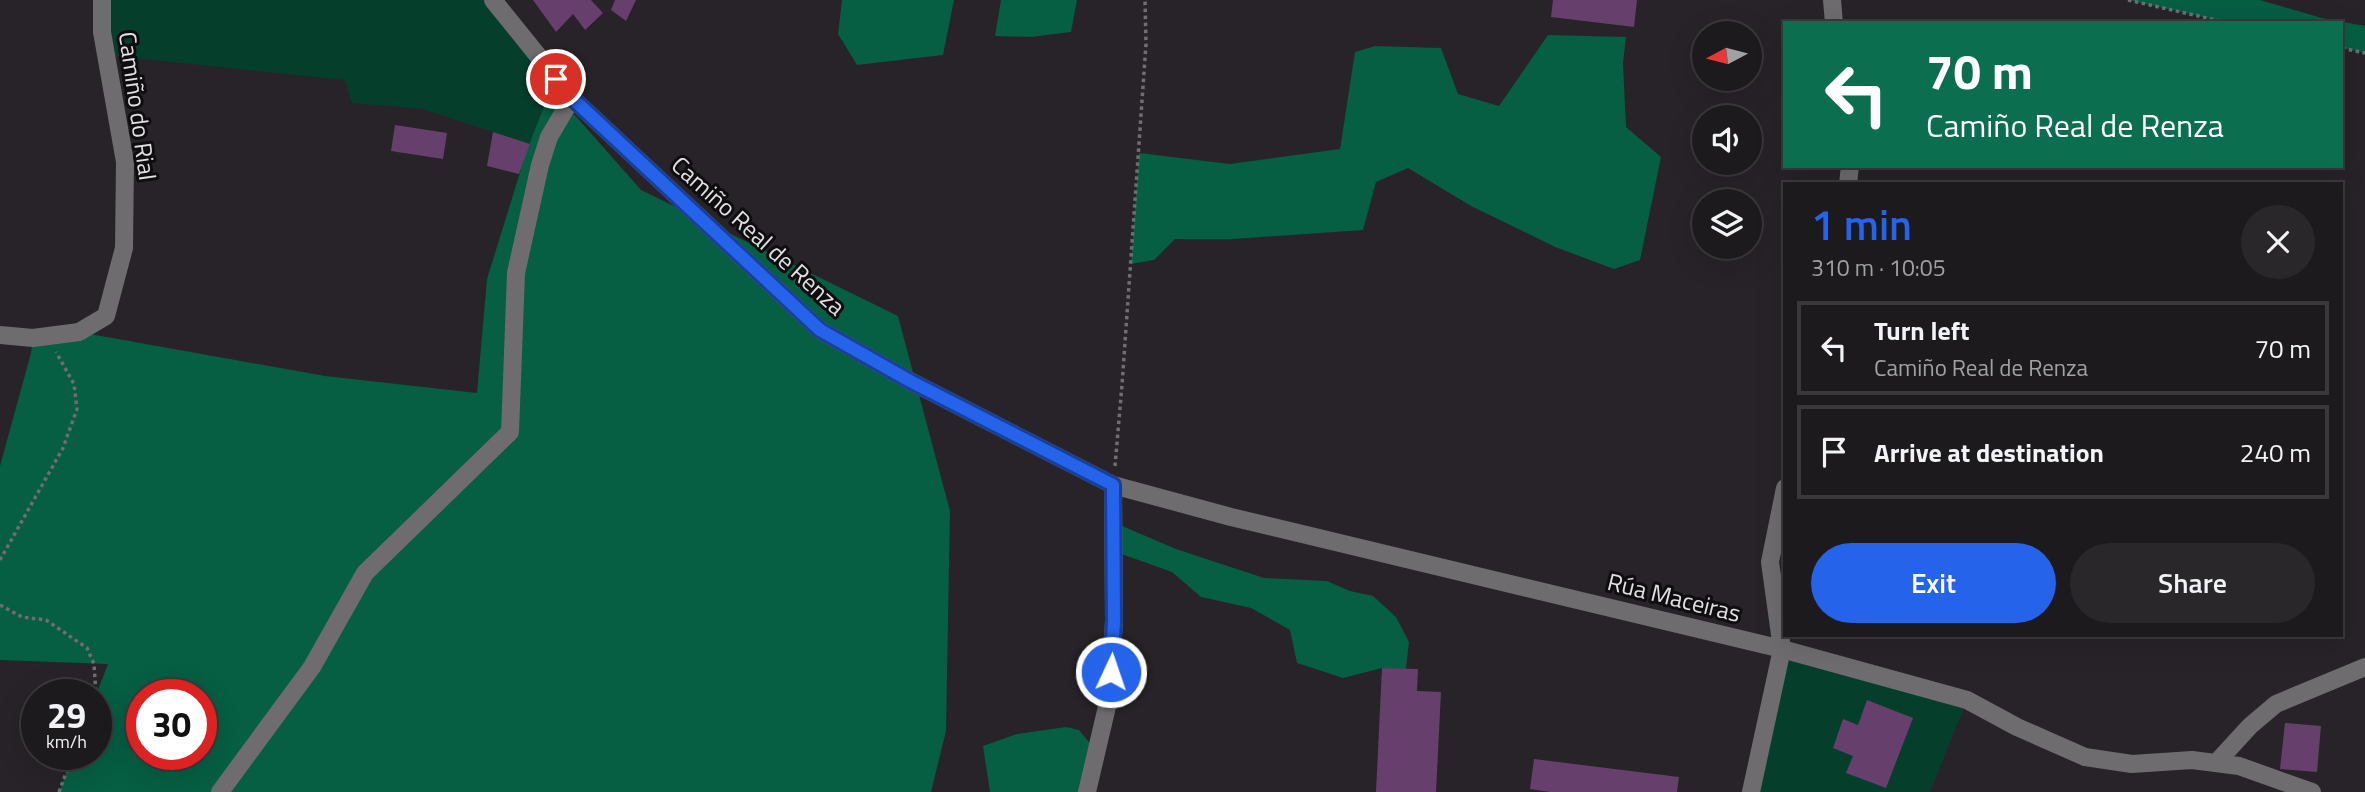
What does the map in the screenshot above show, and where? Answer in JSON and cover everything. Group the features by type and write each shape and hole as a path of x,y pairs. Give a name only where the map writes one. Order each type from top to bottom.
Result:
{"street":[{"name":"Camiño do Rial","path":"0,335 33,338 79,332 106,316 124,248 125,162 102,32 102,0"},
{"name":"Camiño Real de Renza","path":"493,0 572,98 820,330 910,381 1113,485"},
{"path":"1832,0 1834,21"},
{"path":"220,792 312,667 365,573 510,432 516,273 549,137 572,98"},
{"path":"1087,792 1110,698 1114,621 1113,485"},
{"name":"Rúa Maceiras","path":"1113,485 1245,520 1782,649 1967,699 2017,727 2085,757 2132,764 2192,760 2239,766 2312,792"},
{"path":"1751,792 1782,649 1770,562 1783,498"},
{"path":"2216,763 2250,726 2276,704 2365,667"}],"path":[{"path":"1113,485 1145,57 1145,0"},
{"path":"2128,0 2220,21"},
{"path":"2343,48 2365,53"},
{"path":"0,560 63,448 77,409 74,384 47,337"},
{"path":"0,605 22,617 46,620 87,648 94,664 95,679"},
{"path":"59,792 67,770"}],"green space":[{"path":"104,0 489,0 554,74 530,144 423,109 352,103 345,80 114,56"},
{"path":"842,0 954,0 943,55 857,65 838,34"},
{"path":"1001,0 1077,0 1071,32 1031,37 995,36"},
{"path":"2128,0 2260,0 2338,21 2220,21"},
{"path":"2343,22 2365,26 2365,53 2343,48"},
{"path":"1548,35 1626,37 1623,63 1626,127 1661,157 1640,260 1614,269 1555,247 1471,206 1408,168 1376,182 1363,230 1234,239 1175,239 1154,260 1131,264 1139,153 1230,164 1340,149 1355,52 1375,46 1441,48 1458,94 1499,106"},
{"path":"551,88 641,190 898,316 950,511 946,731 931,792 59,792 67,770 112,770 112,679 102,679 108,664 0,660 0,466 33,338 79,332 325,376 477,393 487,279 526,153"},
{"path":"1113,522 1176,549 1264,578 1327,581 1350,591 1373,596 1396,617 1409,642 1406,669 1382,668 1343,678 1297,663 1290,630 1251,608 1201,597 1172,572 1113,551"},
{"path":"1782,649 1967,700 1930,792 1751,792"},
{"path":"1066,727 1079,730 1097,752 1086,792 990,792 983,746 1017,734"}],"building":[{"path":"533,0 591,0 603,13 585,30 573,14 556,32"},
{"path":"615,0 636,0 626,21 611,10"},
{"path":"1553,0 1637,0 1634,27 1551,17"},
{"path":"395,125 447,133 443,159 391,151"},
{"path":"493,132 530,144 519,174 487,166"},
{"path":"1382,668 1418,669 1417,691 1441,692 1436,792 1376,792"},
{"path":"1867,700 1913,718 1886,788 1846,773 1853,756 1833,748 1843,719 1858,725"},
{"path":"2285,723 2321,726 2317,772 2280,769"},
{"path":"1534,759 1679,777 1677,792 1550,792 1530,789"}],"route":[{"path":"556,79 572,98 820,330 910,381 1113,485 1114,621 1111,672"}]}
